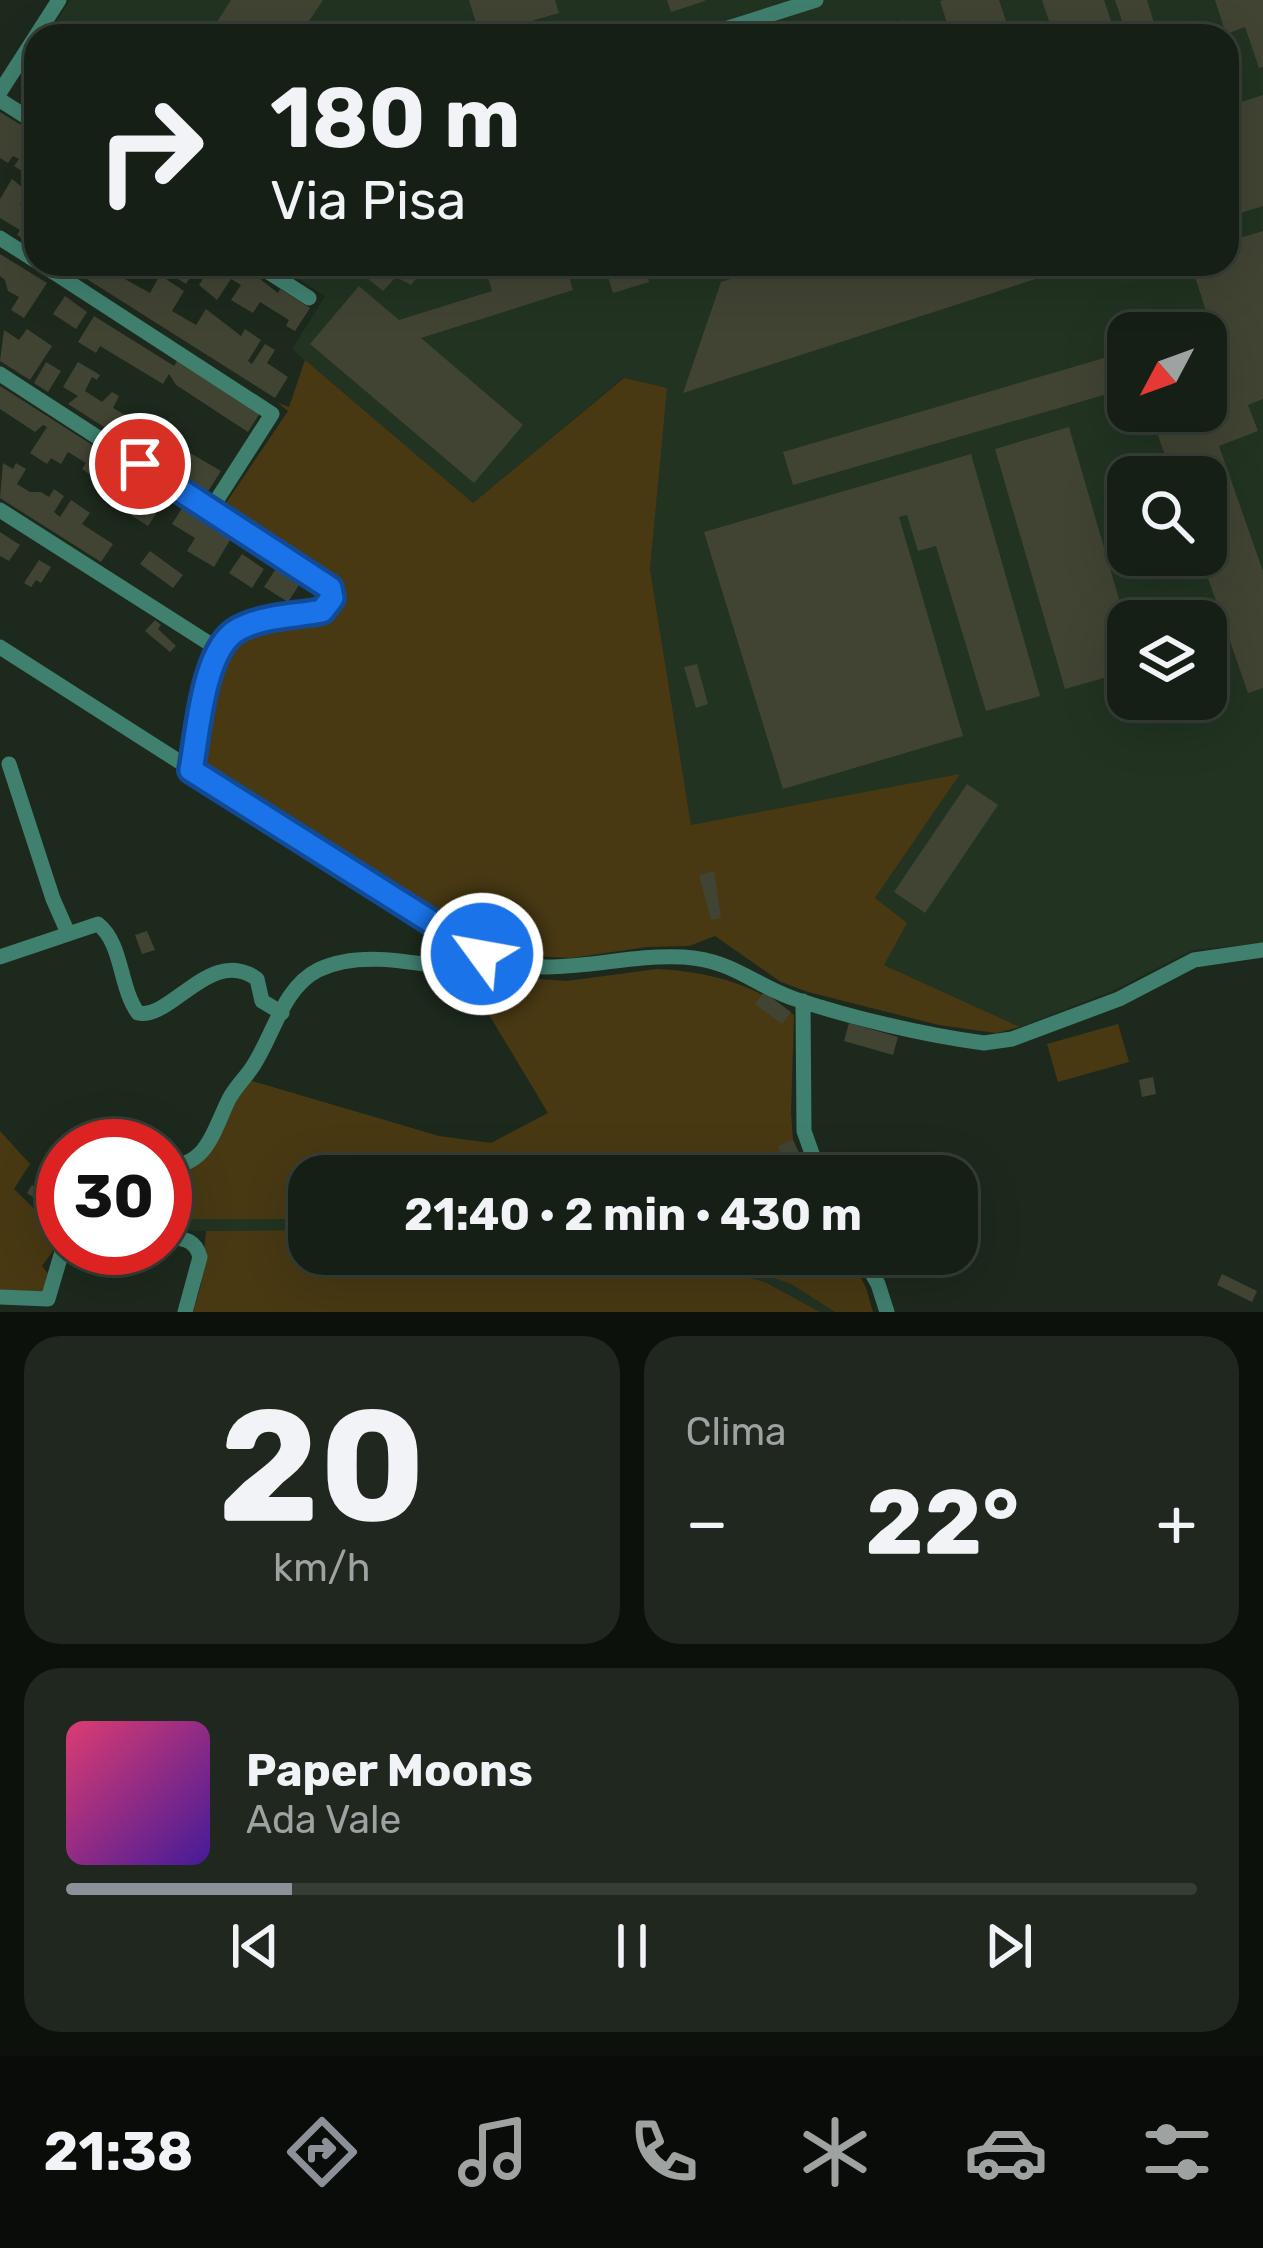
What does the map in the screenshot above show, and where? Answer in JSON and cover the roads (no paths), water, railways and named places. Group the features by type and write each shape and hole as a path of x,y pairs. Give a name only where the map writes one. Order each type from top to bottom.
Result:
{"street":[{"path":"741,24 816,0"},
{"path":"0,96 24,57"},
{"path":"60,276 272,414 211,509"},
{"path":"275,276 309,298"},
{"path":"0,374 330,588 332,598 322,611 235,630 218,649 191,770"},
{"path":"0,510 218,649"},
{"path":"0,647 482,954 532,969 683,957 738,969 802,1001 959,1040 998,1042 1119,999 1194,961 1263,950"},
{"path":"9,764 68,933"},
{"path":"0,957 89,925 105,929 138,1013 156,1012 201,979 240,971 257,979 262,1000 282,1013"},
{"path":"192,1160 206,1148 229,1099 253,1067 296,986 331,965 396,962 465,971 482,954"},
{"path":"802,1001 804,1130 813,1155"},
{"path":"185,1312 200,1257 192,1242"},
{"path":"0,1298 48,1299 55,1275"},
{"path":"873,1275 884,1312"}]}
